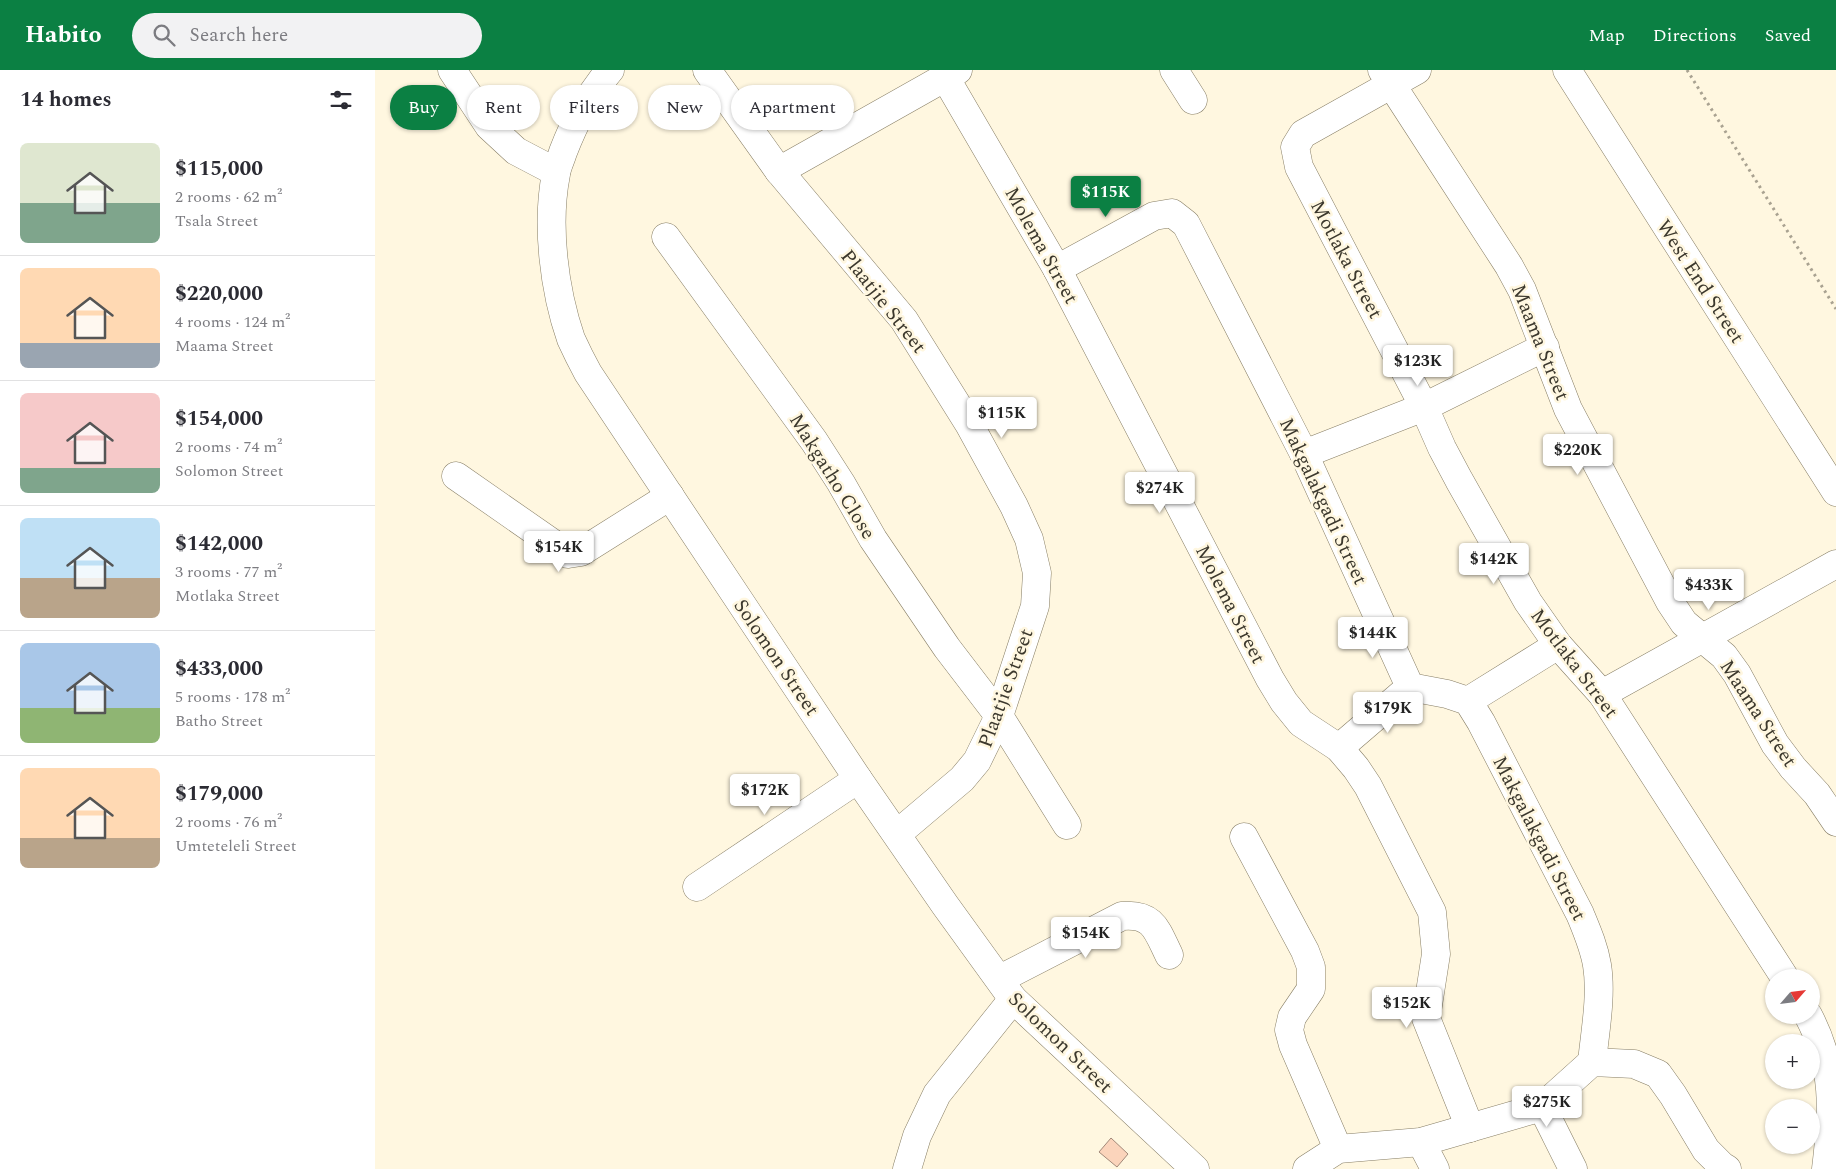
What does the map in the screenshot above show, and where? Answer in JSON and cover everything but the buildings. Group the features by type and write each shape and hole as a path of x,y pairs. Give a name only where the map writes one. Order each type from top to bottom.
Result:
{"street":[{"path":"452,70 489,126 516,151 556,172"},
{"name":"Solomon Street","path":"610,70 599,83 574,123 556,172 552,200 554,262 560,298 571,339 588,373 857,779 1006,989 1195,1169"},
{"name":"Plaatjie Street","path":"707,70 779,171 904,320 969,424 1014,506 1029,539 1037,573 1035,606 999,716 977,761 962,779 897,834"},
{"path":"1174,70 1193,100"},
{"path":"1386,77 1417,70"},
{"name":"West End Street","path":"1567,70 1836,492"},
{"path":"779,171 951,74"},
{"name":"Molema Street","path":"951,74 1057,269 1275,687 1301,723 1339,748 1356,768 1368,786 1432,912 1436,954 1426,1018 1471,1128"},
{"name":"Motlaka Street","path":"1386,77 1303,134 1295,147 1299,167 1424,407 1442,448 1528,602 1558,645 1602,694 1779,969"},
{"name":"Maama Street","path":"1386,77 1509,266 1522,290 1568,409 1669,602 1683,624 1724,656 1775,744 1793,768 1817,794 1836,822"},
{"name":"Makgalakgadi Street","path":"1057,269 1154,216 1172,213 1186,224 1304,454 1410,687"},
{"name":"Makgatho Close","path":"666,236 814,441 873,539 947,648 999,716 1067,825"},
{"path":"1304,454 1424,407 1545,348"},
{"path":"456,476 568,554 581,552 670,496"},
{"path":"1602,694 1836,564"},
{"path":"1339,748 1410,687 1447,694 1468,701 1558,645"},
{"name":"Makgalakgadi Street","path":"1468,701 1481,722 1591,938 1597,967 1598,991 1593,1062"},
{"path":"697,887 857,779"},
{"path":"1244,837 1305,951 1311,967 1311,989 1292,1017 1289,1030 1293,1045 1338,1149"},
{"path":"907,1169 917,1136 937,1094 1006,989 1122,916 1134,915 1147,919 1155,926 1169,955"},
{"path":"1813,1024 1825,1049 1832,1076 1833,1102 1826,1169"},
{"path":"1307,1169 1338,1149 1421,1142 1542,1107 1593,1062 1634,1064 1658,1074 1706,1150 1727,1169"},
{"path":"1542,1107 1573,1169"},
{"path":"1421,1142 1435,1169"}],"path":[{"path":"1687,70 1836,309"}]}
